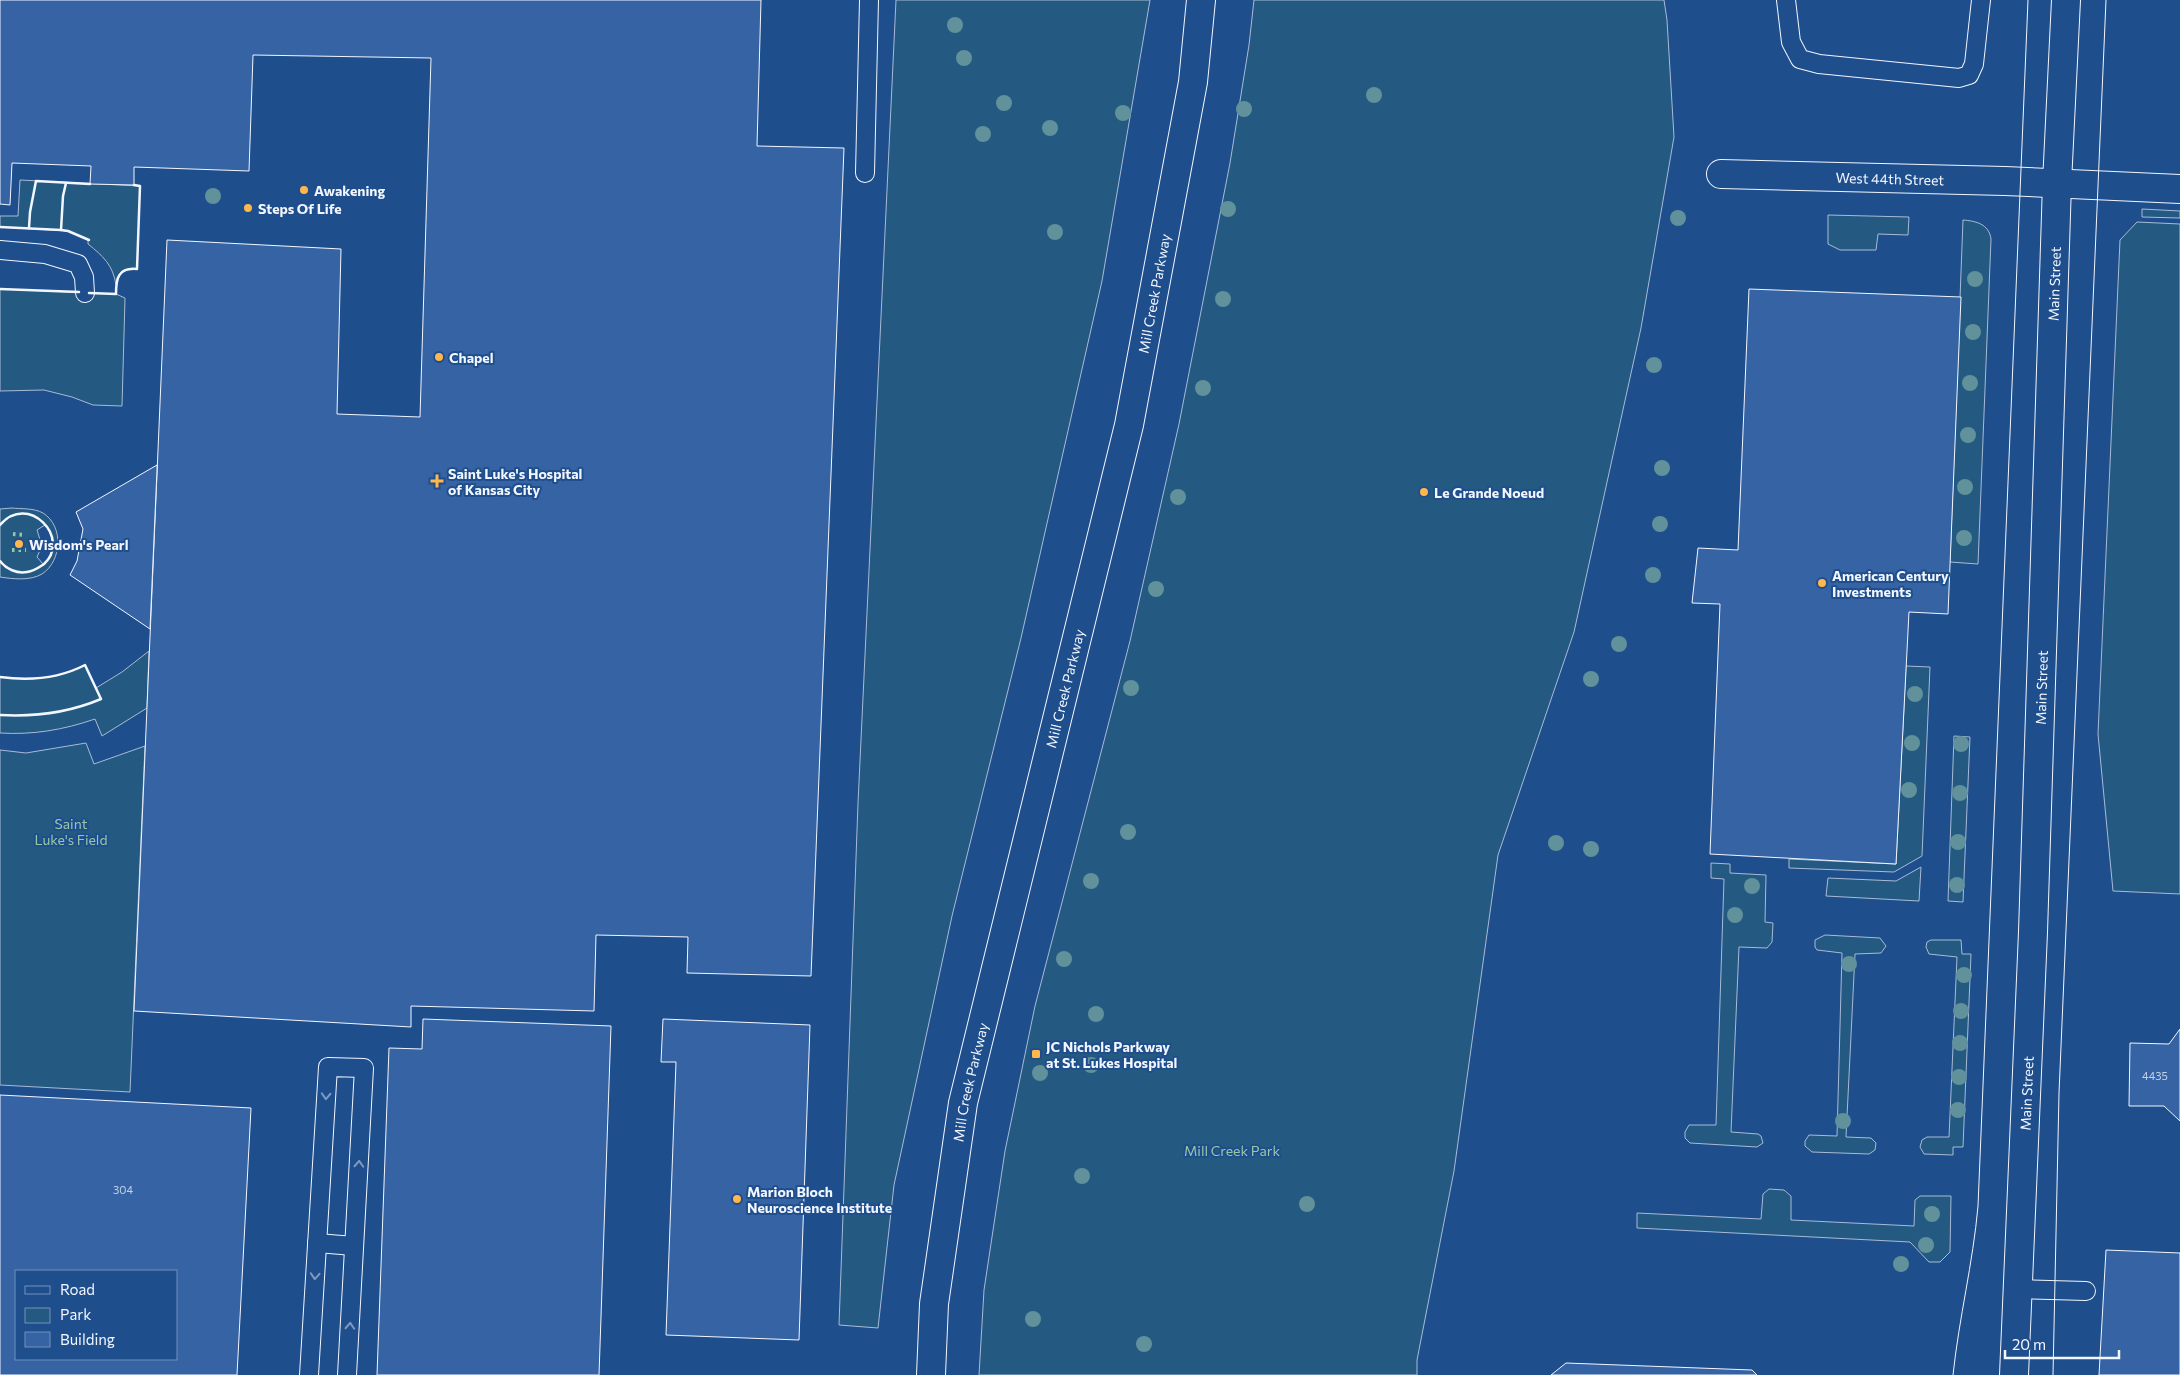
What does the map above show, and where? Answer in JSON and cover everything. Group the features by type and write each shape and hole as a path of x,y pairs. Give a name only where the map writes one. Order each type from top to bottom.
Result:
{"main road":[{"name":"Mill Creek Parkway","path":"931,1375 934,1304 963,1103 1129,425 1193,82 1201,0"},
{"name":"Main Street","path":"2014,1375 2034,912 2057,183 2066,0"},
{"name":"West 44th Street","path":"1721,174 2057,183 2180,189"}],"lane":[{"path":"865,173 869,0"},
{"path":"1786,0 1792,42 1800,59 1819,64 1959,78 1969,74 1974,64 1981,0"},
{"path":"0,250 46,254 78,264 84,277 85,293"},
{"path":"309,1375 328,1067 364,1068 347,1375"},
{"path":"317,1243 354,1246"},
{"path":"2018,1289 2086,1290"}],"green space":[{"path":"896,0 1150,0 1102,281 1021,638 952,916 894,1185 878,1328 839,1325 858,803"},
{"name":"Mill Creek Park","path":"1254,0 1664,0 1667,20 1674,137 1641,328 1574,632 1498,855 1454,1171 1417,1360 1417,1375 979,1375 984,1290 1005,1151 1035,1006 1130,641 1179,424 1230,163 1249,45"},
{"path":"20,180 140,186 137,269 122,271 117,278 116,285 110,266 88,244 88,240 68,231 0,227 0,216 18,216"},
{"path":"2142,209 2180,211 2180,218 2142,217"},
{"path":"1828,215 1909,217 1908,235 1878,234 1876,250 1840,250 1828,244"},
{"path":"1963,220 1981,224 1988,230 1991,239 1978,564 1950,562"},
{"path":"2137,222 2180,224 2180,894 2113,891 2098,734 2120,240"},
{"path":"0,289 116,294 125,298 122,406 93,405 72,397 44,390 0,391"},
{"path":"0,509 36,510 43,513 55,526 58,544 57,552 54,561 42,574 27,579 0,577","holes":["45,525 52,539 52,550 50,556 43,564 37,557 42,546 37,530"]},
{"path":"149,651 147,708 102,736 95,719 48,731 0,733 0,677 44,678 75,670 85,665 96,688 122,672"},
{"path":"1906,666 1930,667 1922,856 1894,872 1789,868 1789,859 1896,864"},
{"path":"1954,736 1970,737 1963,902 1948,901"},
{"name":"Saint Luke's Field","path":"86,743 94,764 145,746 130,1092 0,1085 0,750 26,753"},
{"path":"1711,863 1730,864 1730,873 1766,875 1765,922 1773,923 1772,942 1767,948 1739,947 1731,1132 1758,1134 1761,1136 1763,1143 1757,1147 1690,1143 1685,1138 1685,1132 1689,1125 1716,1125 1724,879 1711,878"},
{"path":"1921,867 1919,901 1826,896 1828,878 1896,881"},
{"path":"1825,935 1880,938 1886,946 1881,953 1855,954 1846,1137 1871,1138 1876,1143 1875,1150 1869,1154 1812,1152 1805,1146 1805,1141 1809,1135 1837,1136 1842,953 1817,950 1815,940"},
{"path":"1931,940 1961,940 1962,954 1971,954 1963,1147 1953,1147 1953,1155 1924,1154 1920,1147 1922,1140 1927,1137 1949,1137 1957,957 1929,954 1926,947 1927,942"},
{"path":"1769,1189 1784,1190 1791,1196 1791,1220 1914,1226 1915,1200 1920,1196 1951,1196 1950,1252 1940,1262 1929,1262 1910,1242 1637,1228 1637,1213 1761,1219 1763,1194"}],"building":[{"path":"0,0 761,0 757,146 844,148 811,976 687,973 688,937 596,935 594,1011 411,1006 411,1027 134,1011 167,240 341,249 337,414 420,417 431,58 253,55 249,171 134,167 134,185 90,184 91,166 12,163 10,205 0,204"},
{"name":"American Century Investments","path":"1749,289 1961,297 1948,614 1909,612 1896,864 1710,854 1720,604 1692,603 1698,548 1738,550"},
{"path":"157,465 150,629 70,575 77,561 83,529 76,512"},
{"path":"423,1019 611,1026 599,1375 377,1375 389,1048 422,1049"},
{"name":"Marion Bloch Neuroscience Institute","path":"663,1019 810,1025 799,1340 666,1335 676,1062 661,1062"},
{"path":"2180,1029 2180,1121 2164,1106 2129,1106 2130,1043 2169,1044"},
{"path":"0,1095 251,1108 237,1375 0,1375"},
{"path":"2106,1250 2180,1253 2180,1375 2099,1375"},
{"path":"1566,1363 1752,1370 1757,1375 1551,1375"}],"tram line":[{"path":"1953,1375 1978,1206 2028,0"},
{"path":"2053,1375 2059,1093 2106,0"}],"hedge":[{"path":"13,534 26,535"},
{"path":"12,550 26,550"}],"wall":[{"path":"29,228 36,181 90,184"},
{"path":"0,227 61,230 63,196 66,183"},
{"path":"89,293 116,294 119,275 126,270 137,269 140,186 134,185"},
{"path":"61,230 89,240"},
{"path":"0,289 79,292"},
{"path":"0,525 11,516 23,514 34,516 43,522 50,532 53,542 51,554 44,564 32,571 16,572 0,561"},
{"path":"0,677 44,678 75,670 85,665 101,699 64,711 26,715 0,715"}],"place":[{"name":"Awakening","path":"304,190"},
{"name":"Steps Of Life","path":"248,208"},
{"name":"Chapel","path":"439,357"},
{"name":"Saint Luke's Hospital of Kansas City","path":"437,481"},
{"name":"Le Grande Noeud","path":"1424,492"},
{"name":"Wisdom's Pearl","path":"19,544"},
{"name":"American Century Investments","path":"1822,583"},
{"name":"JC Nichols Parkway at St. Lukes Hospital","path":"1036,1054"},
{"name":"Marion Bloch Neuroscience Institute","path":"737,1199"}]}
